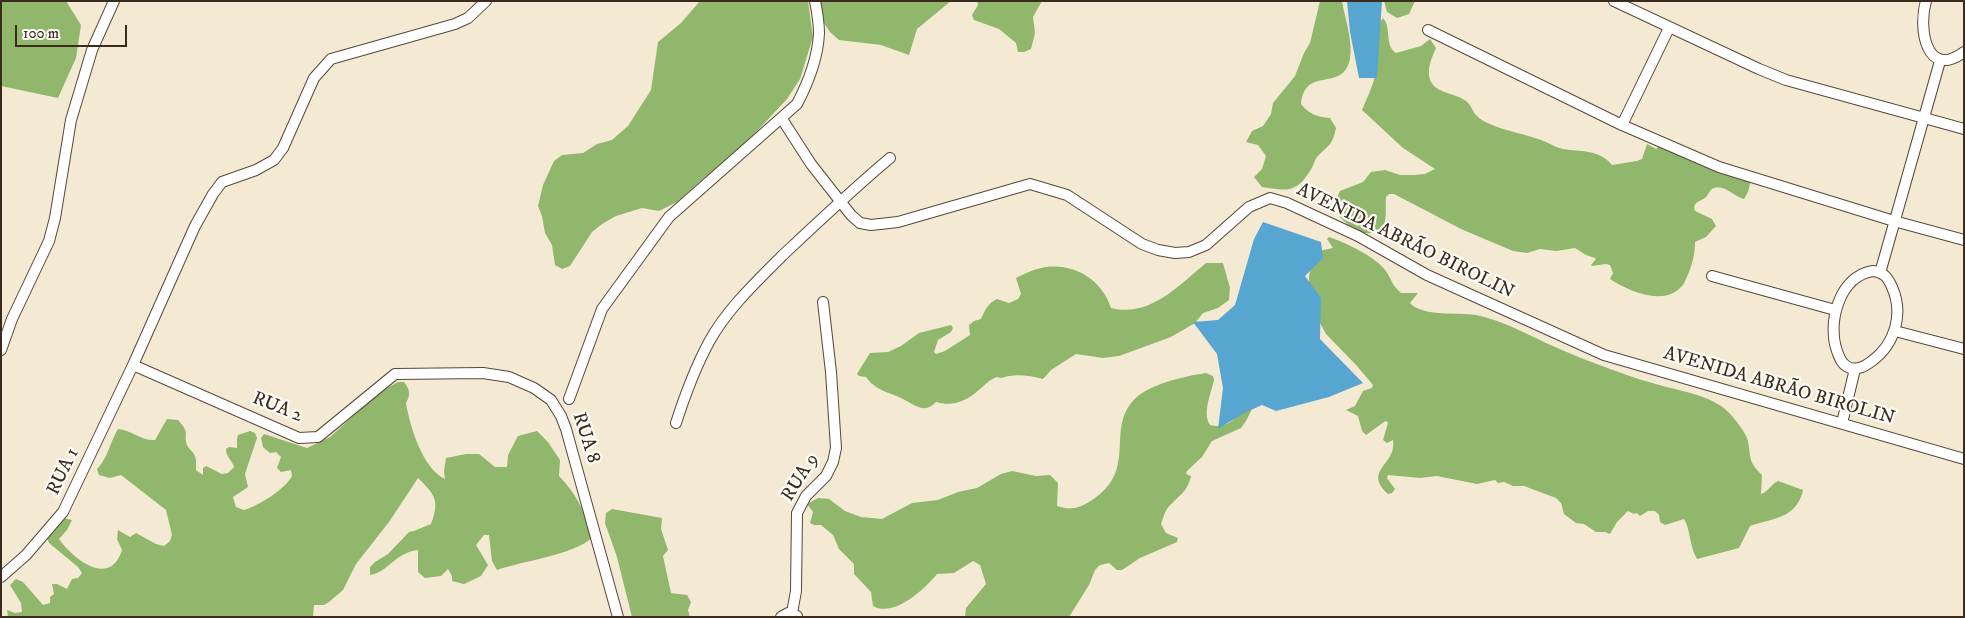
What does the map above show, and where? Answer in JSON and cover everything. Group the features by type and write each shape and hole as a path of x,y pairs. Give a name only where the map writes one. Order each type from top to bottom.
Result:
{"street":[{"path":"1,350 12,319 49,241 55,218 71,120 92,50 114,1"},
{"name":"RUA 1","path":"1,577 26,555 63,512 133,366 195,226 212,194 222,182 256,170 274,160 283,148 314,78 331,59 455,24 468,18 486,1"},
{"path":"569,399 602,309 669,217 797,104 806,87 818,43 819,30 815,1"},
{"path":"1614,1 1669,28 1786,80 1964,129"},
{"path":"1922,2 1924,34 1932,55 1940,61 1949,61 1964,52"},
{"path":"1622,124 1669,28"},
{"path":"1428,30 1622,124 1737,173 1894,221 1964,240"},
{"path":"1880,273 1940,61"},
{"name":"AVENIDA ABRÃO BIROLIN","path":"778,122 851,215 860,223 884,225 898,222 1030,184 1067,195 1142,244 1158,250 1175,253 1189,252 1206,245 1249,207 1270,198 1287,203 1358,236 1427,275 1604,355 1964,459"},
{"path":"676,423 687,389 710,340 734,307 762,276 840,201 890,158"},
{"path":"1869,272 1880,273 1890,281 1896,299 1898,315 1895,330 1879,356 1863,367 1855,369 1844,365 1836,348 1833,325 1835,310 1845,290 1856,280 1869,272"},
{"path":"1712,276 1835,310"},
{"name":"RUA 9","path":"795,615 797,513 806,496 826,476 833,462 836,448 831,372 823,302"},
{"path":"1895,330 1964,349"},
{"name":"RUA 2","path":"133,366 299,438 318,437 395,374"},
{"path":"1842,423 1855,369"},
{"name":"RUA 8","path":"395,374 483,373 509,377 534,388 550,400 561,416 566,429 618,617"},
{"path":"781,617 785,614 795,615"}],"green space":[{"path":"1,1 66,1 81,25 76,58 58,98 1,86"},
{"path":"700,1 808,1 813,37 800,79 787,99 730,160 705,177 677,202 659,211 642,208 616,216 602,224 592,232 570,266 562,269 555,265 552,245 545,233 538,206 543,185 554,161 562,155 583,153 597,144 612,140 628,126 651,90 658,42 681,23"},
{"path":"815,1 951,1 917,29 909,55 881,45 839,40 830,32 820,17"},
{"path":"977,1 1042,1 1033,17 1035,33 1031,49 1018,52 1016,43 999,29 974,20 972,15 978,5"},
{"path":"1320,1 1342,1 1350,37 1350,59 1346,69 1340,75 1309,85 1304,92 1301,104 1314,114 1330,118 1336,128 1331,142 1317,157 1305,179 1299,184 1283,190 1262,187 1254,177 1262,169 1266,156 1258,145 1246,142 1252,131 1263,126 1271,114 1273,103 1295,76 1310,43"},
{"path":"1384,1 1415,1 1409,14 1397,18 1387,12"},
{"path":"1383,18 1386,22 1390,46 1396,53 1421,46 1430,39 1436,48 1429,69 1430,80 1433,85 1441,91 1466,101 1477,116 1489,124 1563,149 1596,154 1612,165 1642,159 1647,144 1656,149 1659,146 1736,171 1753,171 1748,192 1744,199 1726,189 1718,187 1711,189 1705,198 1696,203 1695,211 1712,219 1716,226 1706,237 1695,242 1693,261 1683,285 1674,292 1656,296 1636,292 1618,284 1610,279 1613,273 1610,265 1592,266 1596,259 1575,248 1556,251 1540,249 1527,253 1513,251 1461,229 1394,194 1389,194 1386,197 1385,218 1382,228 1368,233 1356,230 1350,227 1332,208 1340,191 1363,182 1371,172 1385,170 1400,175 1414,175 1425,174 1435,169 1403,148 1362,110 1374,80 1377,33"},
{"path":"1329,237 1352,246 1375,260 1386,271 1393,284 1401,293 1418,293 1410,303 1416,307 1432,312 1476,315 1494,320 1596,364 1705,398 1721,406 1739,425 1747,438 1750,457 1762,475 1761,494 1778,481 1803,490 1800,499 1790,512 1783,516 1750,526 1739,548 1697,559 1684,519 1665,525 1660,522 1659,515 1655,511 1648,511 1640,516 1637,513 1634,514 1628,511 1617,522 1610,534 1596,532 1584,524 1576,523 1564,514 1561,503 1556,498 1524,486 1513,486 1504,482 1498,483 1495,480 1477,484 1437,476 1420,478 1388,475 1387,478 1395,489 1392,493 1388,494 1378,479 1382,467 1393,449 1393,440 1387,443 1383,440 1388,423 1384,422 1366,435 1362,431 1358,416 1346,410 1355,406 1363,391 1372,388 1373,385 1326,334 1320,323 1309,284 1312,263 1319,251 1333,248 1327,239"},
{"path":"1206,263 1223,263 1230,288 1229,300 1218,308 1203,313 1195,323 1171,337 1119,356 1103,358 1076,354 1051,370 1043,379 1021,375 997,377 965,400 948,404 936,402 924,408 917,407 883,391 866,377 857,374 870,353 888,352 901,346 919,333 951,325 953,328 951,332 938,340 934,352 936,354 945,351 970,335 969,325 981,319 991,303 997,299 1009,303 1018,299 1021,294 1016,278 1034,270 1064,267 1084,274 1101,289 1111,308 1125,310 1151,304 1163,298"},
{"path":"1206,373 1213,376 1214,380 1207,409 1210,425 1222,426 1235,419 1246,406 1253,407 1246,421 1241,428 1212,441 1202,457 1187,471 1186,474 1191,476 1187,487 1167,509 1161,524 1166,533 1178,538 1177,542 1140,558 1122,570 1117,570 1109,563 1100,565 1095,570 1089,585 1069,617 965,617 966,608 986,584 980,565 973,561 954,573 937,574 925,587 908,600 890,608 881,609 873,606 871,592 854,574 854,564 839,549 833,535 821,525 810,523 813,512 807,504 818,498 829,499 845,511 861,517 882,519 912,503 938,500 958,492 977,488 1001,474 1012,471 1036,476 1050,475 1058,483 1057,506 1069,508 1081,506 1104,490 1113,478 1120,452 1121,426 1132,402 1138,396 1156,386 1187,376"},
{"path":"398,382 404,382 409,390 409,397 406,403 414,435 424,457 437,474 445,479 446,458 466,454 479,454 495,467 507,467 508,455 518,436 537,431 548,442 560,460 559,476 571,490 580,505 592,538 572,549 497,570 492,561 489,535 484,535 476,545 488,565 481,576 464,584 452,581 452,576 448,569 441,576 425,578 418,572 418,550 397,558 382,570 370,575 370,567 388,554 409,532 431,524 435,509 434,498 418,478 389,522 356,564 343,590 324,605 314,605 313,617 8,617 7,610 15,613 22,612 21,603 10,585 16,579 23,582 43,605 50,603 50,597 54,594 52,584 57,584 67,589 72,579 78,578 82,573 78,567 49,543 47,538 64,518 72,520 67,530 59,539 82,562 101,569 109,567 116,561 122,550 117,539 118,530 130,537 136,533 156,544 164,546 170,541 172,535 166,510 121,475 110,478 99,475 97,469 104,460 118,429 128,431 145,439 155,440 167,419 178,420 186,431 187,445 195,456 196,470 203,475 203,468 206,466 222,474 228,473 234,467 226,449 229,447 237,448 238,435 250,431 255,433 257,438 245,474 248,487 233,497 236,507 244,510 257,505 271,496 283,487 292,476 291,470 281,472 277,468 281,457 276,452 270,453 263,447 261,438 264,434 307,448 330,437 380,392"},
{"path":"612,509 662,518 661,529 668,550 663,556 671,593 687,595 691,602 688,610 690,617 632,617 617,557 605,523 606,513"}],"water":[{"path":"1347,1 1382,1 1377,78 1359,78 1350,32"},
{"path":"1263,222 1321,242 1323,258 1305,276 1321,298 1320,339 1363,383 1329,397 1276,411 1262,405 1244,413 1218,429 1223,388 1217,354 1193,322 1218,320 1235,305 1254,239"}]}
